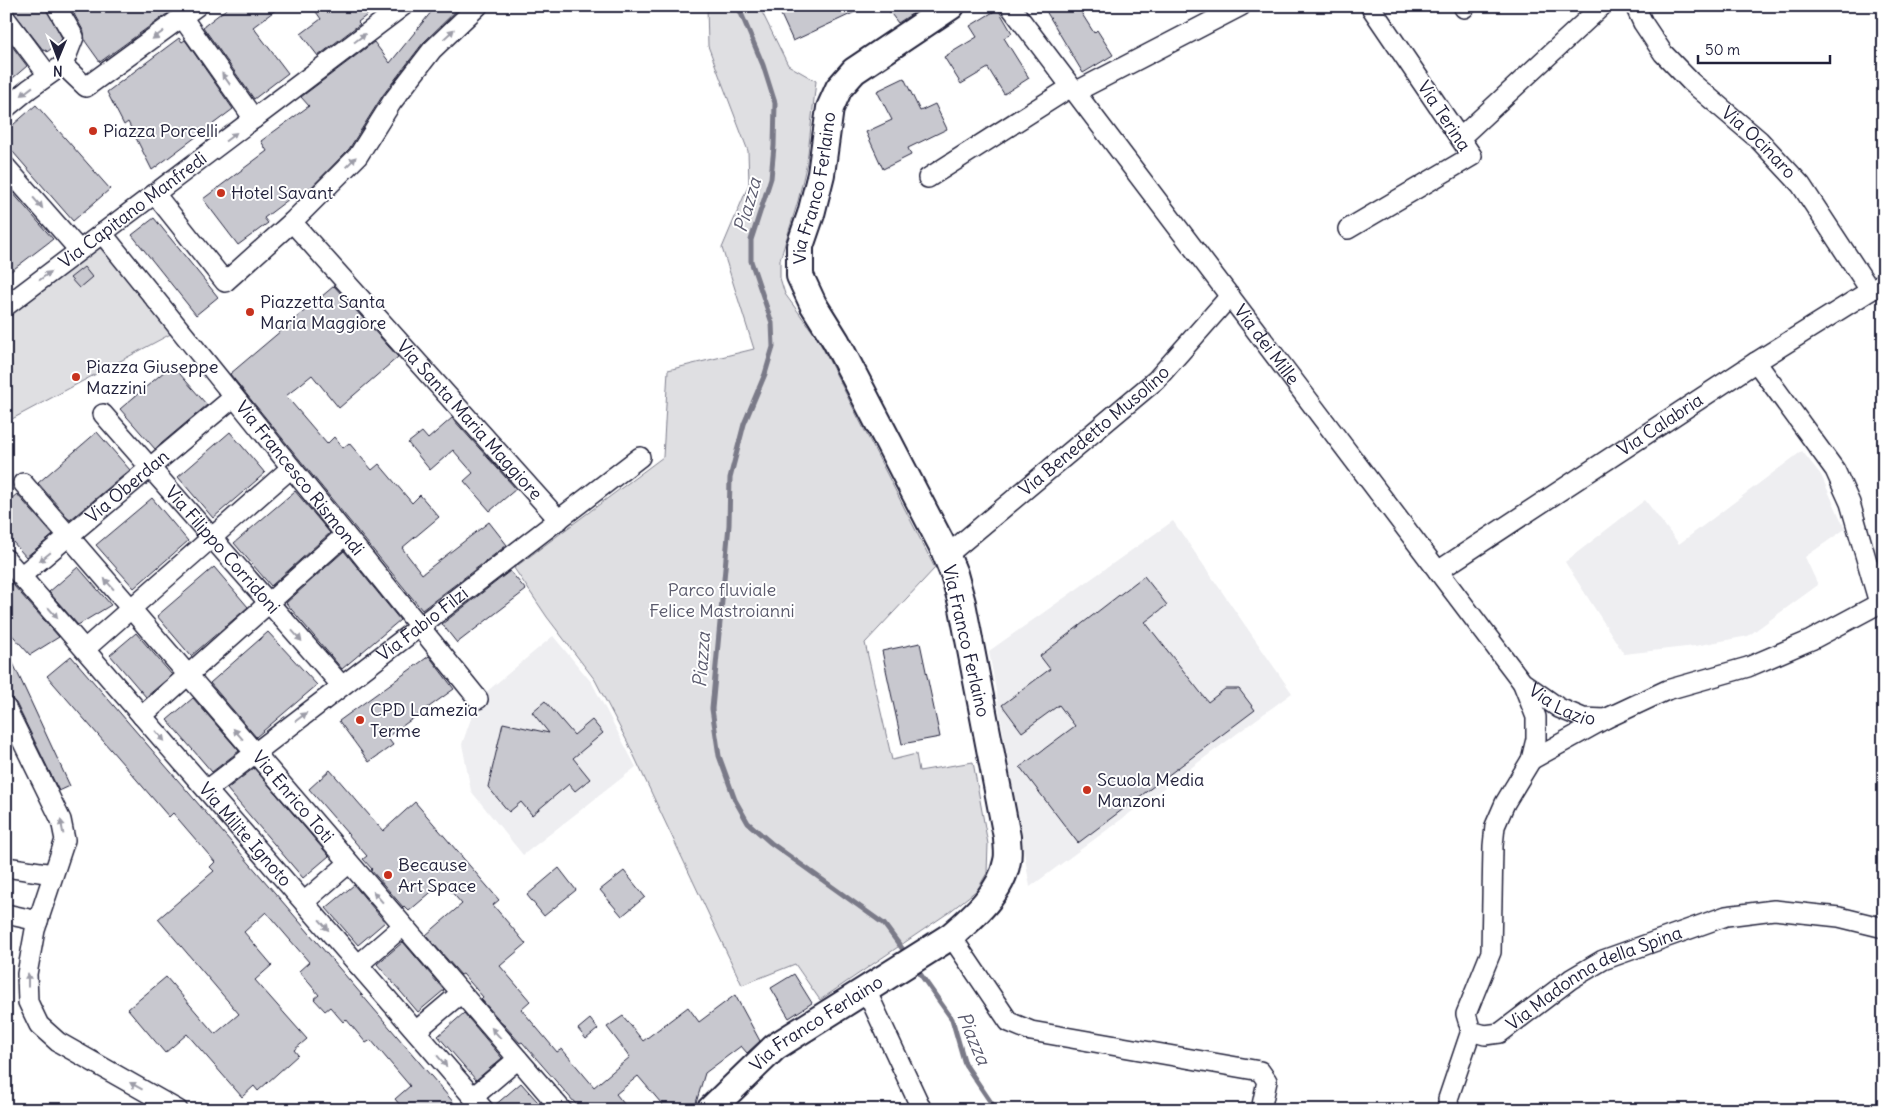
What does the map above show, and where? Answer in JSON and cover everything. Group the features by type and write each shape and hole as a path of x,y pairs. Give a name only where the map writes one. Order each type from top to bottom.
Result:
{"main road":[{"name":"Via Franco Ferlaino","path":"710,1110 776,1047 941,942 968,922 999,884 1008,861 1007,838 962,603 954,574 836,341 813,304 800,276 800,246 821,174 830,108 839,88 854,71 951,6"}],"street":[{"path":"6,108 55,70 74,38 56,6"},
{"name":"Via Capitano Manfredi","path":"7,305 402,6"},
{"path":"155,194 226,282 292,222 358,156 392,102 432,50 478,6"},
{"name":"Via dei Mille","path":"1010,6 1522,682"},
{"path":"928,178 1073,89 1212,13 1241,6"},
{"name":"Via Terina","path":"1348,229 1472,156 1370,6"},
{"path":"1460,138 1602,6"},
{"name":"Via Ocinaro","path":"1634,6 1663,53 1691,82 1759,140 1801,185 1877,286"},
{"path":"6,19 55,70 86,87 190,12 254,119"},
{"path":"6,167 79,250"},
{"name":"Via Santa Maria Maggiore","path":"292,222 559,520"},
{"name":"Via Francesco Rismondi","path":"102,233 478,699"},
{"name":"Via Calabria","path":"1438,571 1756,362 1877,286"},
{"name":"Via Benedetto Musolino","path":"946,556 1156,380 1230,296"},
{"path":"1531,760 1605,719 1667,690 1748,667 1811,640 1882,602 1850,503 1836,470 1756,362"},
{"name":"Via Oberdan","path":"21,576 69,538 234,397"},
{"name":"Via Filippo Corridoni","path":"103,414 342,686"},
{"name":"Via Fabio Filzi","path":"207,790 640,457"},
{"path":"85,649 291,468"},
{"name":"Via Enrico Toti","path":"23,483 562,1110"},
{"path":"142,716 345,535"},
{"name":"Via Milite Ignoto","path":"6,559 479,1103"},
{"path":"1449,1110 1448,1099 1471,1031 1466,1014 1491,952 1492,846 1495,826 1505,803 1531,760 1536,739 1536,717 1522,682"},
{"name":"Via Lazio","path":"1522,682 1559,708 1583,718 1605,719"},
{"path":"6,708 61,820 65,840 52,874 38,921 27,974 28,1002 39,1025 58,1042 178,1110"},
{"path":"304,902 349,863"},
{"path":"6,867 52,874"},
{"name":"Via Madonna della Spina","path":"1471,1031 1485,1036 1500,1033 1571,979 1603,960 1726,916 1774,910 1839,917 1884,928"},
{"path":"6,914 38,921"},
{"path":"358,964 404,926"},
{"path":"941,942 1009,1022 1031,1031 1260,1071 1266,1081 1261,1110"},
{"path":"876,984 922,1110"},
{"path":"416,1031 461,993"},
{"path":"479,1103 518,1059"}],"shaded area":[{"path":"1802,451 1821,475 1845,529 1805,557 1818,585 1748,636 1695,646 1624,654 1565,562 1645,500 1679,544"},
{"name":"Scuola Media Manzoni","path":"1173,521 1292,693 1030,887 989,651"},
{"path":"553,636 592,683 636,767 523,855 471,791 462,744 478,699"}],"green space":[{"name":"Parco fluviale Felice Mastroianni","path":"707,6 759,6 788,65 816,81 807,162 798,201 780,260 780,278 785,294 818,339 935,568 865,643 892,760 916,754 919,771 973,762 988,844 987,873 977,890 948,913 820,1000 795,964 742,985 628,743 595,680 547,617 514,568 663,457 668,370 754,349 722,248 749,184 748,151 708,46"},
{"name":"Piazza Giuseppe Mazzini","path":"108,240 180,329 12,419 6,406 6,318"}],"building":[{"path":"18,6 45,6 62,38 60,42 47,52 46,50 44,51 12,10"},
{"path":"85,6 178,6 100,62 85,41 84,32 74,14"},
{"path":"230,6 281,6 253,27 288,73 254,99 203,27"},
{"path":"312,6 379,6 358,22 360,24 318,56 301,34 321,19"},
{"path":"436,6 461,6 423,43 383,95 349,149 297,202 293,196 264,218 268,223 238,245 203,199 267,151 261,141 309,106 301,97 374,42 390,63"},
{"path":"777,6 868,6 793,41"},
{"path":"885,6 924,6 898,23"},
{"path":"1043,6 1077,6 1094,33 1097,30 1113,55 1083,73"},
{"path":"998,9 1012,33 1004,38 1029,78 1004,94 988,68 961,84 944,57 977,37 970,26"},
{"path":"6,38 27,66 6,84"},
{"path":"179,38 182,42 185,40 233,109 152,170 128,122 124,125 107,92"},
{"path":"904,78 920,111 935,104 947,129 908,148 911,155 883,169 866,132 892,120 877,91"},
{"path":"36,105 110,189 73,221 6,144 6,131"},
{"path":"6,185 53,239 6,275"},
{"path":"154,218 218,297 196,315 132,235"},
{"path":"84,267 92,277 79,288 70,278"},
{"path":"334,286 398,357 339,408 312,375 286,396 327,444 334,437 343,448 349,443 372,470 379,464 412,503 420,495 439,517 402,548 422,574 489,522 507,545 422,610 230,374"},
{"path":"172,365 207,405 155,449 120,409"},
{"path":"452,418 516,489 490,511 464,481 473,473 453,450 430,470 408,443 422,432 428,439"},
{"path":"97,432 130,470 70,520 38,483"},
{"path":"230,432 265,473 213,518 178,477"},
{"path":"295,491 330,533 271,586 234,543"},
{"path":"17,494 53,535 26,557 6,534 6,503"},
{"path":"152,498 188,541 134,588 96,545"},
{"path":"344,551 400,620 342,669 286,603"},
{"path":"78,567 111,605 78,625 49,592"},
{"path":"214,567 248,607 191,656 157,616"},
{"path":"510,571 526,590 457,643 442,624"},
{"path":"1144,576 1167,605 1145,622 1208,702 1225,689 1239,689 1255,710 1078,843 1020,767 1075,726 1059,705 1022,732 1002,705 1050,669 1040,656"},
{"path":"6,577 59,637 30,655 6,628"},
{"path":"268,632 317,685 256,737 210,683"},
{"path":"136,633 172,675 146,697 110,655"},
{"path":"920,643 940,737 902,744 882,651"},
{"path":"6,648 70,786 59,791 16,703 6,694"},
{"path":"71,656 460,1110 404,1110 395,1099 410,1086 371,1040 366,1043 346,1019 343,1022 330,1007 325,1011 314,999 319,995 299,971 309,962 266,912 244,932 272,965 255,980 307,1039 294,1050 298,1055 258,1091 254,1086 242,1097 187,1034 165,1053 128,1009 166,977 215,1034 239,1014 158,919 214,871 210,867 215,862 173,813 169,817 47,676"},
{"path":"429,656 454,689 387,737 393,745 369,762 339,721"},
{"path":"193,698 239,751 212,772 167,720"},
{"path":"545,701 574,735 592,720 603,733 573,758 590,779 575,791 569,784 532,815 521,802 509,812 488,787 503,723 549,733 532,712"},
{"path":"254,768 329,856 303,878 227,789"},
{"path":"330,770 383,831 415,802 499,900 493,905 526,944 500,966 530,1001 521,1009 557,1052 562,1049 594,1087 630,1057 607,1027 623,1016 643,1041 688,1007 699,1022 735,995 760,1041 747,1053 741,1046 705,1073 696,1103 687,1110 667,1110 638,1076 616,1094 629,1110 581,1110 522,1042 520,1043 481,999 483,997 463,974 461,975 426,935 462,904 443,882 409,911 403,907 363,859 367,856 309,789"},
{"path":"559,868 576,890 544,916 527,895"},
{"path":"624,871 645,897 622,916 600,890"},
{"path":"354,885 385,922 358,945 326,908"},
{"path":"403,942 444,990 418,1012 377,964"},
{"path":"794,974 812,1003 789,1018 771,988"},
{"path":"464,1013 502,1058 476,1080 438,1036"},
{"path":"590,1019 598,1029 586,1039 578,1029"},
{"path":"521,1083 545,1110 495,1110 494,1106"}],"waterway":[{"name":"Piazza","path":"738,6 763,65 775,103 771,178 751,240 751,261 772,323 773,347 765,374 744,424 730,478 729,525 712,709 719,756 735,800 748,823 771,843 884,924 907,955"},
{"name":"Piazza","path":"916,968 952,1019 965,1064 996,1110"}],"place":[{"name":"Piazza Porcelli","path":"93,131"},
{"name":"Hotel Savant","path":"221,193"},
{"name":"Piazzetta Santa Maria Maggiore","path":"250,312"},
{"name":"Piazza Giuseppe Mazzini","path":"76,377"},
{"name":"CPD Lamezia Terme","path":"360,720"},
{"name":"Scuola Media Manzoni","path":"1087,790"},
{"name":"Because Art Space","path":"388,875"}]}
